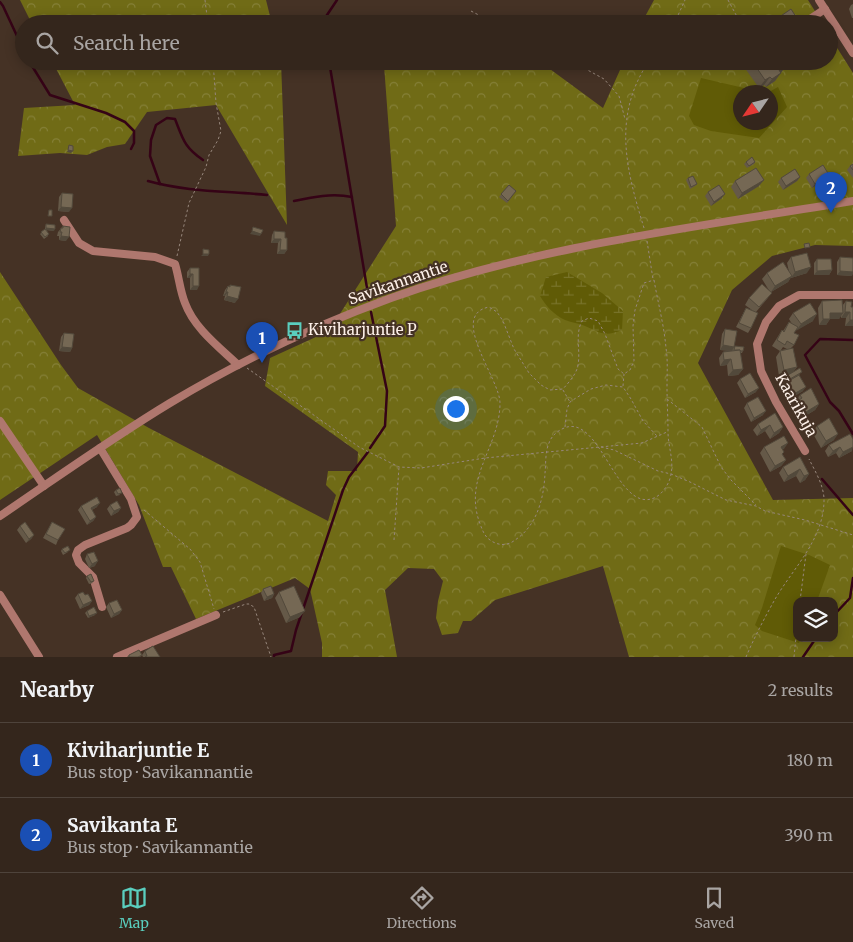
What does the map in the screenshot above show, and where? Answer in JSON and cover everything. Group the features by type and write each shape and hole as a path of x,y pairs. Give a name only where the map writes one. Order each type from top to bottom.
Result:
{"street":[{"path":"819,0 829,15"},
{"path":"816,15 825,9"},
{"path":"838,29 853,53"},
{"name":"Savikannantie","path":"0,516 169,404 240,364 311,330 357,311 429,285 526,259 646,236 853,201"},
{"path":"64,220 80,243 93,251 155,257 175,264 188,311 208,336 240,364"},
{"name":"Kaarikuja","path":"805,451 776,402 761,371 757,344 766,322 780,306 799,295 853,294"},
{"path":"0,421 44,486"},
{"path":"100,448 131,499 137,516 131,525 85,545 78,550 76,555 79,563 93,577 102,607"},
{"path":"0,595 39,657"},
{"path":"117,657 216,615"}],"path":[{"path":"205,0 207,15"},
{"path":"678,15 685,0"},
{"path":"728,0 736,15"},
{"path":"470,11 478,15"},
{"path":"175,264 189,203 221,130 216,103 214,70"},
{"path":"588,70 604,79 619,96 625,120 625,146 646,236 666,345 671,474 667,485 660,494 653,499 643,499 632,494 623,485 598,446 585,431 565,427 556,432 549,442 545,484 534,521 522,536 511,543 499,545 490,540 483,534 476,512 475,486 494,436 499,416 500,400 496,384 473,334 472,323 474,316 480,309 489,307 497,312 529,373 541,385 550,390 563,389 577,370 578,329 582,321 589,318 598,321 618,369 624,374"},
{"path":"625,120 633,90 644,70"},
{"path":"624,374 630,370 634,361 634,310 644,283 654,280"},
{"path":"240,364 359,447 399,466 422,468 485,458 642,443 668,432"},
{"path":"624,374 623,387 643,421 657,436"},
{"path":"565,427 567,409 570,402 591,389 606,385 623,387"},
{"path":"563,389 570,402"},
{"path":"667,399 702,427 721,467 756,506 765,512 819,524 853,536"},
{"path":"598,446 614,450 658,472 671,474 726,500 756,506"},
{"path":"746,657 774,600 806,553 823,513 824,497 820,481 805,451"},
{"path":"394,540 399,466"},
{"path":"131,499 190,549 200,562 216,615 240,605 250,604 254,607 270,657"},
{"path":"800,597 806,553"},
{"path":"794,657 796,642"}],"green space":[{"path":"20,0 266,0 270,15 28,15"},
{"path":"654,0 808,0 817,15 646,15"},
{"path":"838,49 853,73 853,246 815,245 772,256 732,290 698,363 773,500 853,498 853,657 629,657 603,566 495,600 471,621 463,621 458,633 442,635 436,618 443,581 434,569 408,568 385,590 397,657 322,657 322,643 310,589 295,578 196,619 171,567 163,567 139,505 97,435 0,500 0,272 78,388 149,428 328,521 336,495 326,485 328,471 357,471 358,452 265,386 270,358 329,331 396,226 384,70 551,70 603,108 620,70 838,70"},
{"path":"57,70 281,70 287,225 216,105 147,112 125,144 107,147 87,155 60,153 18,156 24,108 75,105"},
{"path":"701,78 733,85 733,130 766,130 759,138 711,131 694,125 689,116"},
{"path":"778,87 787,107 778,117"},
{"path":"567,272 602,293 623,311 622,330 607,334 599,332 565,320 551,310 540,296 546,277"},
{"path":"781,546 809,555 830,565 818,597 793,597 793,641 762,631 755,625"}],"building":[{"path":"791,9 795,15 782,15"},
{"path":"758,70 779,70 781,73 772,79 770,77 765,80"},
{"path":"69,145 73,146 73,151 68,150"},
{"path":"752,157 755,162 749,166 746,162"},
{"path":"823,165 829,175 815,184 809,174"},
{"path":"756,168 764,180 742,193 735,181"},
{"path":"795,169 800,177 786,186 781,178"},
{"path":"693,176 697,184 691,187 688,178"},
{"path":"509,185 516,191 508,201 501,194"},
{"path":"719,185 725,194 714,202 708,192"},
{"path":"62,193 73,194 72,208 61,207"},
{"path":"49,210 52,210 52,216 48,216"},
{"path":"46,224 55,225 55,229 46,228"},
{"path":"63,226 70,227 69,237 61,236 62,232 60,232"},
{"path":"253,227 263,230 261,234 252,231"},
{"path":"45,229 49,234 45,237 41,232"},
{"path":"274,231 285,232 287,250 280,250 281,239 274,239"},
{"path":"809,243 810,247 805,248 804,244"},
{"path":"203,249 209,250 209,254 203,254"},
{"path":"807,253 811,267 795,272 791,257"},
{"path":"840,257 853,258 853,272 840,271"},
{"path":"817,259 831,259 832,270 817,271"},
{"path":"783,262 792,276 775,286 767,273"},
{"path":"190,268 199,268 199,286 193,286 193,274 190,274"},
{"path":"762,284 772,293 759,307 749,298"},
{"path":"230,285 241,287 238,299 227,296 228,292 226,292"},
{"path":"842,300 843,313 830,313 830,319 823,319 822,301"},
{"path":"846,301 852,302 853,320 850,320 850,312 845,312"},
{"path":"810,303 817,314 801,324 793,313"},
{"path":"746,308 758,313 751,328 739,323"},
{"path":"789,322 798,327 794,333 799,335 794,345 787,341 785,345 777,340"},
{"path":"725,329 737,331 734,347 723,345"},
{"path":"64,333 74,334 72,348 62,347"},
{"path":"735,346 744,347 743,351 734,350"},
{"path":"793,348 797,367 784,370 780,351"},
{"path":"740,350 743,369 733,370 731,359 724,360 723,352"},
{"path":"800,368 802,372 790,379 788,375"},
{"path":"750,373 759,388 748,394 740,379"},
{"path":"799,375 806,387 792,395 785,383"},
{"path":"811,388 819,404 806,412 799,400 802,398 800,395"},
{"path":"758,397 766,411 754,418 747,403"},
{"path":"775,413 783,427 774,433 770,425 761,430 758,424"},
{"path":"829,418 838,434 826,441 817,426"},
{"path":"850,434 853,439 853,447 843,452 840,447 833,451 829,445"},
{"path":"784,436 788,443 781,447 784,452 782,454 786,460 775,466 764,447"},
{"path":"800,457 809,474 804,476 800,469 788,476 783,467"},
{"path":"120,488 122,493 118,494 116,490"},
{"path":"97,497 100,503 91,508 96,517 90,521 81,506"},
{"path":"117,501 121,508 114,511 110,505"},
{"path":"25,522 34,535 29,539 20,526"},
{"path":"52,522 65,529 58,540 46,534"},
{"path":"68,546 70,550 65,553 62,549"},
{"path":"94,552 98,561 92,564 87,554"},
{"path":"91,574 94,581 91,582 87,576"},
{"path":"271,586 274,594 267,597 263,589"},
{"path":"294,586 305,611 290,617 279,592"},
{"path":"83,592 85,595 88,594 92,601 83,605 78,594"},
{"path":"117,600 122,610 114,614 109,603"},
{"path":"94,607 97,613 89,616 87,611"},
{"path":"153,646 160,657 145,657 147,656 145,651"},
{"path":"139,650 142,655 129,657 129,655"}],"waterway":[{"path":"327,15 337,0"},
{"path":"0,2 15,32"},
{"path":"35,70 50,95 106,113 125,122 134,131 134,143 131,149"},
{"path":"331,70 369,300"},
{"path":"160,184 150,156 151,140 156,125 167,118 175,119 188,147 203,160"},
{"path":"148,181 192,189 267,195"},
{"path":"294,201 330,195 352,197"},
{"path":"370,448 385,426 387,391 371,312"},
{"path":"853,340 820,339 805,355 830,402 839,411 853,434"},
{"path":"274,657 274,655 291,651 296,630 343,490 349,477 368,452"},
{"path":"822,479 853,515"},
{"path":"838,611 850,598 853,578"},
{"path":"803,657 813,642"}],"place":[{"name":"Savikanta E","path":"831,213"},
{"name":"Kiviharjuntie P","path":"294,330"},
{"name":"Kiviharjuntie E","path":"262,363"}]}
